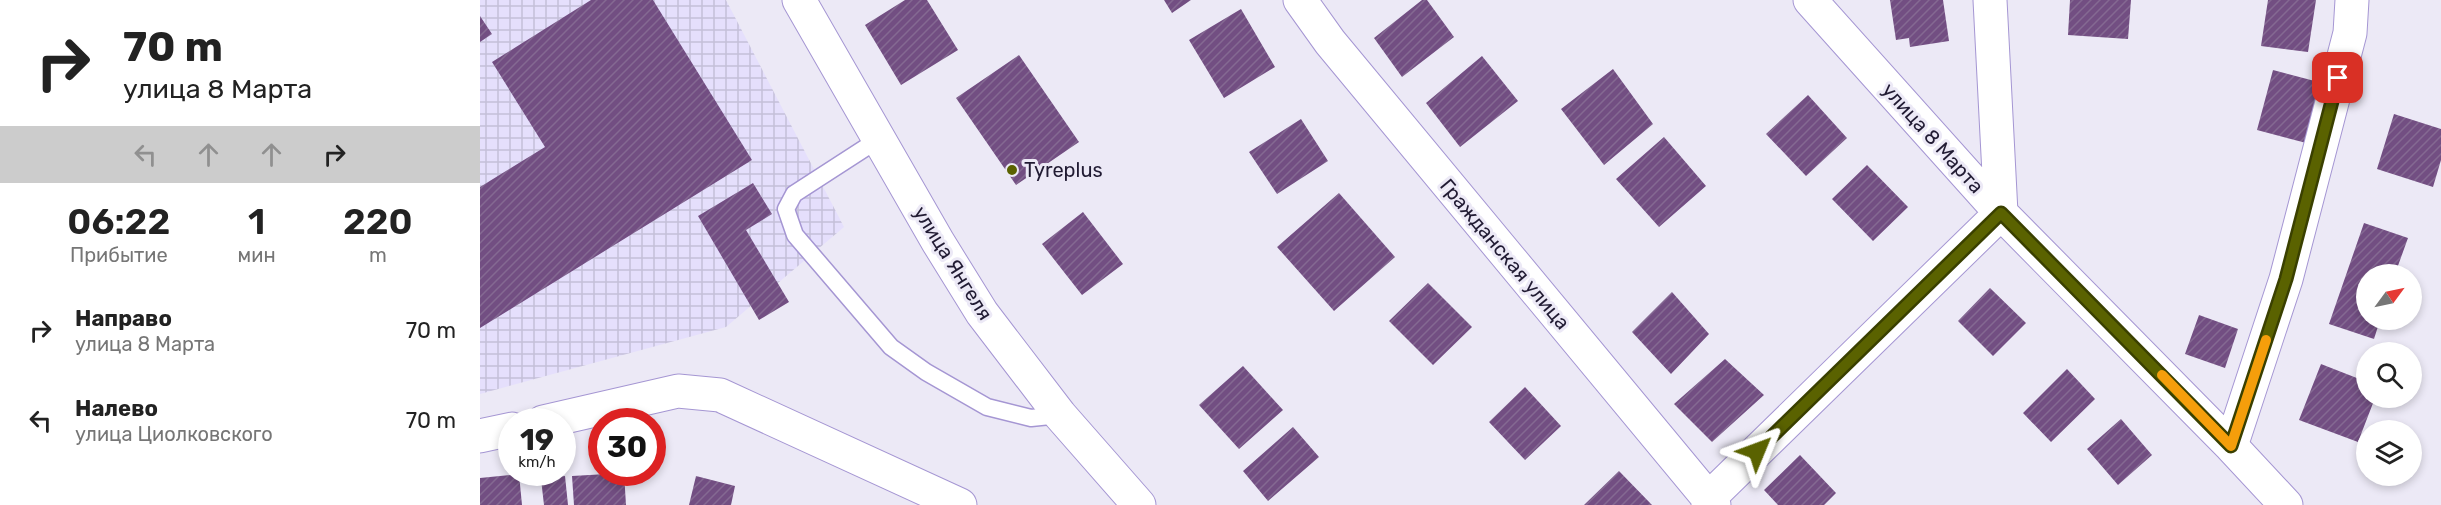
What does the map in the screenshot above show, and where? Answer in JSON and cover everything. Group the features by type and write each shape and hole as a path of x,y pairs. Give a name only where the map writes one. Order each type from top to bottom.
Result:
{"street":[{"name":"улица Янгеля","path":"799,0 938,242 982,313 1060,415 1139,505"},
{"name":"Гражданская улица","path":"1300,0 1330,42 1710,503"},
{"name":"улица 8 Марта","path":"1810,0 2001,213 2231,446 2286,505"},
{"path":"1710,503 2001,213 1990,0"},
{"path":"2231,446 2286,279 2350,33 2352,0"},
{"path":"576,414 678,391 720,394 960,505"},
{"path":"480,436 498,432"}],"lane":[{"path":"879,139 794,194 786,209 795,235 891,347 926,372 987,407 1031,418 1060,415"}],"shaded area":[{"path":"480,0 726,0 844,227 726,327 480,394"}],"building":[{"path":"591,0 653,0 752,160 480,328 480,187 545,147 492,62"},
{"path":"905,0 927,0 958,50 901,85 865,25"},
{"path":"1164,0 1191,0 1172,13"},
{"path":"1422,0 1427,0 1454,37 1402,77 1374,38"},
{"path":"1890,0 1943,0 1949,41 1910,47 1909,38 1896,40"},
{"path":"2070,0 2131,0 2128,39 2068,35"},
{"path":"2268,0 2316,0 2308,52 2261,46"},
{"path":"1241,9 1275,67 1224,98 1189,40"},
{"path":"480,16 492,34 480,42"},
{"path":"1019,55 1079,142 1016,185 956,98"},
{"path":"1482,56 1518,101 1460,147 1426,103"},
{"path":"1613,69 1653,124 1604,165 1561,109"},
{"path":"2273,70 2330,85 2314,145 2257,130"},
{"path":"1808,95 1847,138 1806,176 1766,134"},
{"path":"2394,114 2441,129 2441,160 2433,187 2377,169"},
{"path":"1301,119 1328,161 1277,194 1249,152"},
{"path":"1664,137 1706,186 1659,227 1616,179"},
{"path":"1867,165 1908,207 1873,241 1832,199"},
{"path":"753,183 772,214 746,230 789,302 759,320 698,216"},
{"path":"1339,193 1395,257 1334,311 1277,247"},
{"path":"1083,212 1123,264 1082,295 1042,244"},
{"path":"2364,223 2408,238 2399,264 2356,264 2356,330 2377,330 2374,339 2329,324"},
{"path":"1428,283 1472,327 1433,365 1389,321"},
{"path":"1990,288 2026,323 1993,356 1958,321"},
{"path":"1672,292 1709,334 1671,374 1632,332"},
{"path":"2199,315 2238,329 2225,368 2185,354"},
{"path":"1725,359 1764,395 1712,442 1674,404"},
{"path":"2321,364 2356,378 2356,408 2371,408 2366,420 2356,420 2356,441 2299,420"},
{"path":"1243,366 1283,410 1239,449 1199,405"},
{"path":"2067,369 2095,399 2051,442 2023,413"},
{"path":"1525,387 1561,426 1525,460 1489,422"},
{"path":"2121,419 2152,455 2118,485 2087,449"},
{"path":"1293,427 1319,457 1268,501 1243,471"},
{"path":"1800,455 1836,493 1824,505 1778,505 1764,490"},
{"path":"1619,471 1652,505 1584,505"},
{"path":"588,475 588,486 625,486 626,505 574,505 573,486 576,486 576,476"},
{"path":"498,476 498,486 520,486 522,505 480,505 480,478"},
{"path":"696,476 735,486 731,505 689,505"},
{"path":"542,486 566,486 568,505 544,505"}],"slow traffic":[{"path":"2162,375 2231,446 2266,340"}],"place":[{"name":"Tyreplus","path":"1012,170"}],"route":[{"path":"1757,451 2001,213 2231,446 2286,279 2338,78"}]}
